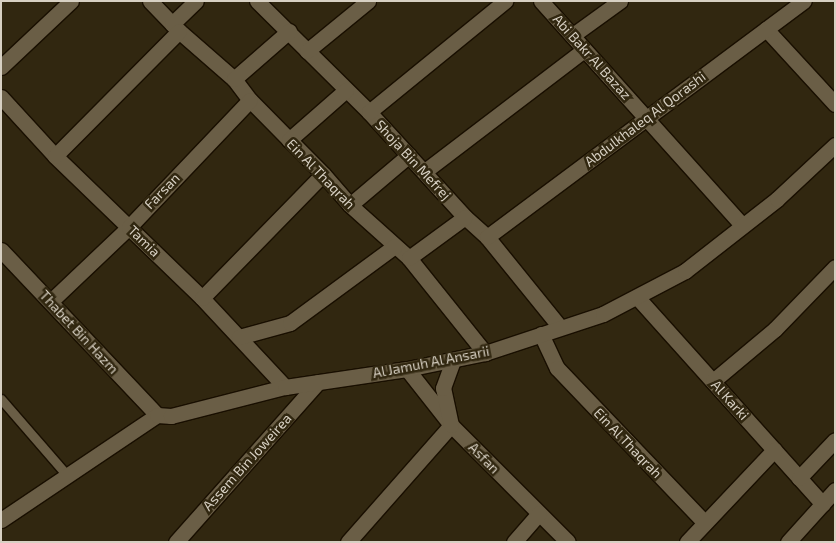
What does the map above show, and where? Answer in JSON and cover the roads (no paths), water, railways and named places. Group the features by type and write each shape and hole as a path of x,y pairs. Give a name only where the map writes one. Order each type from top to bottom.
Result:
{"street":[{"path":"1,68 71,1"},
{"name":"Ein Al Thaqrah","path":"150,1 175,27 234,80 250,100 323,174 350,205 408,258 485,353"},
{"path":"54,156 175,27 196,1"},
{"name":"Shoja Bin Mefrej","path":"257,1 369,112 466,217 487,237 560,328"},
{"path":"307,51 368,1"},
{"path":"369,112 505,1"},
{"name":"Abi Bakr Al Bazaz","path":"541,1 742,225"},
{"path":"573,35 620,1"},
{"name":"Abdulkhaleq Al Qorashi","path":"487,237 804,1"},
{"path":"766,29 835,104"},
{"path":"234,80 289,31"},
{"path":"425,171 584,50"},
{"path":"289,140 346,90"},
{"name":"Tamia","path":"1,97 54,156 202,298 285,387"},
{"name":"Farsan","path":"51,301 129,227 250,100"},
{"name":"Al Jamuh Al Ansarii","path":"1,520 66,474 157,415 170,416 285,387 407,369 485,353 603,314 685,271 778,199 834,146"},
{"path":"350,205 409,155"},
{"path":"202,298 323,174"},
{"path":"408,258 466,217"},
{"path":"239,337 290,323 395,246"},
{"name":"Thabet Bin Hazm","path":"1,250 157,415"},
{"path":"713,382 775,329 835,267"},
{"name":"Al Karki","path":"637,297 823,504"},
{"name":"Ein Al Thaqrah","path":"541,334 557,368 705,523"},
{"path":"348,542 451,425 443,388 453,360"},
{"name":"Asfan","path":"407,369 451,425 568,542"},
{"name":"Assem Bin Joweirea","path":"176,542 318,382"},
{"path":"799,478 835,440"},
{"path":"687,542 774,450"},
{"path":"788,542 835,490"},
{"path":"514,542 539,513"}],"lane":[{"path":"1,398 66,474"}]}
